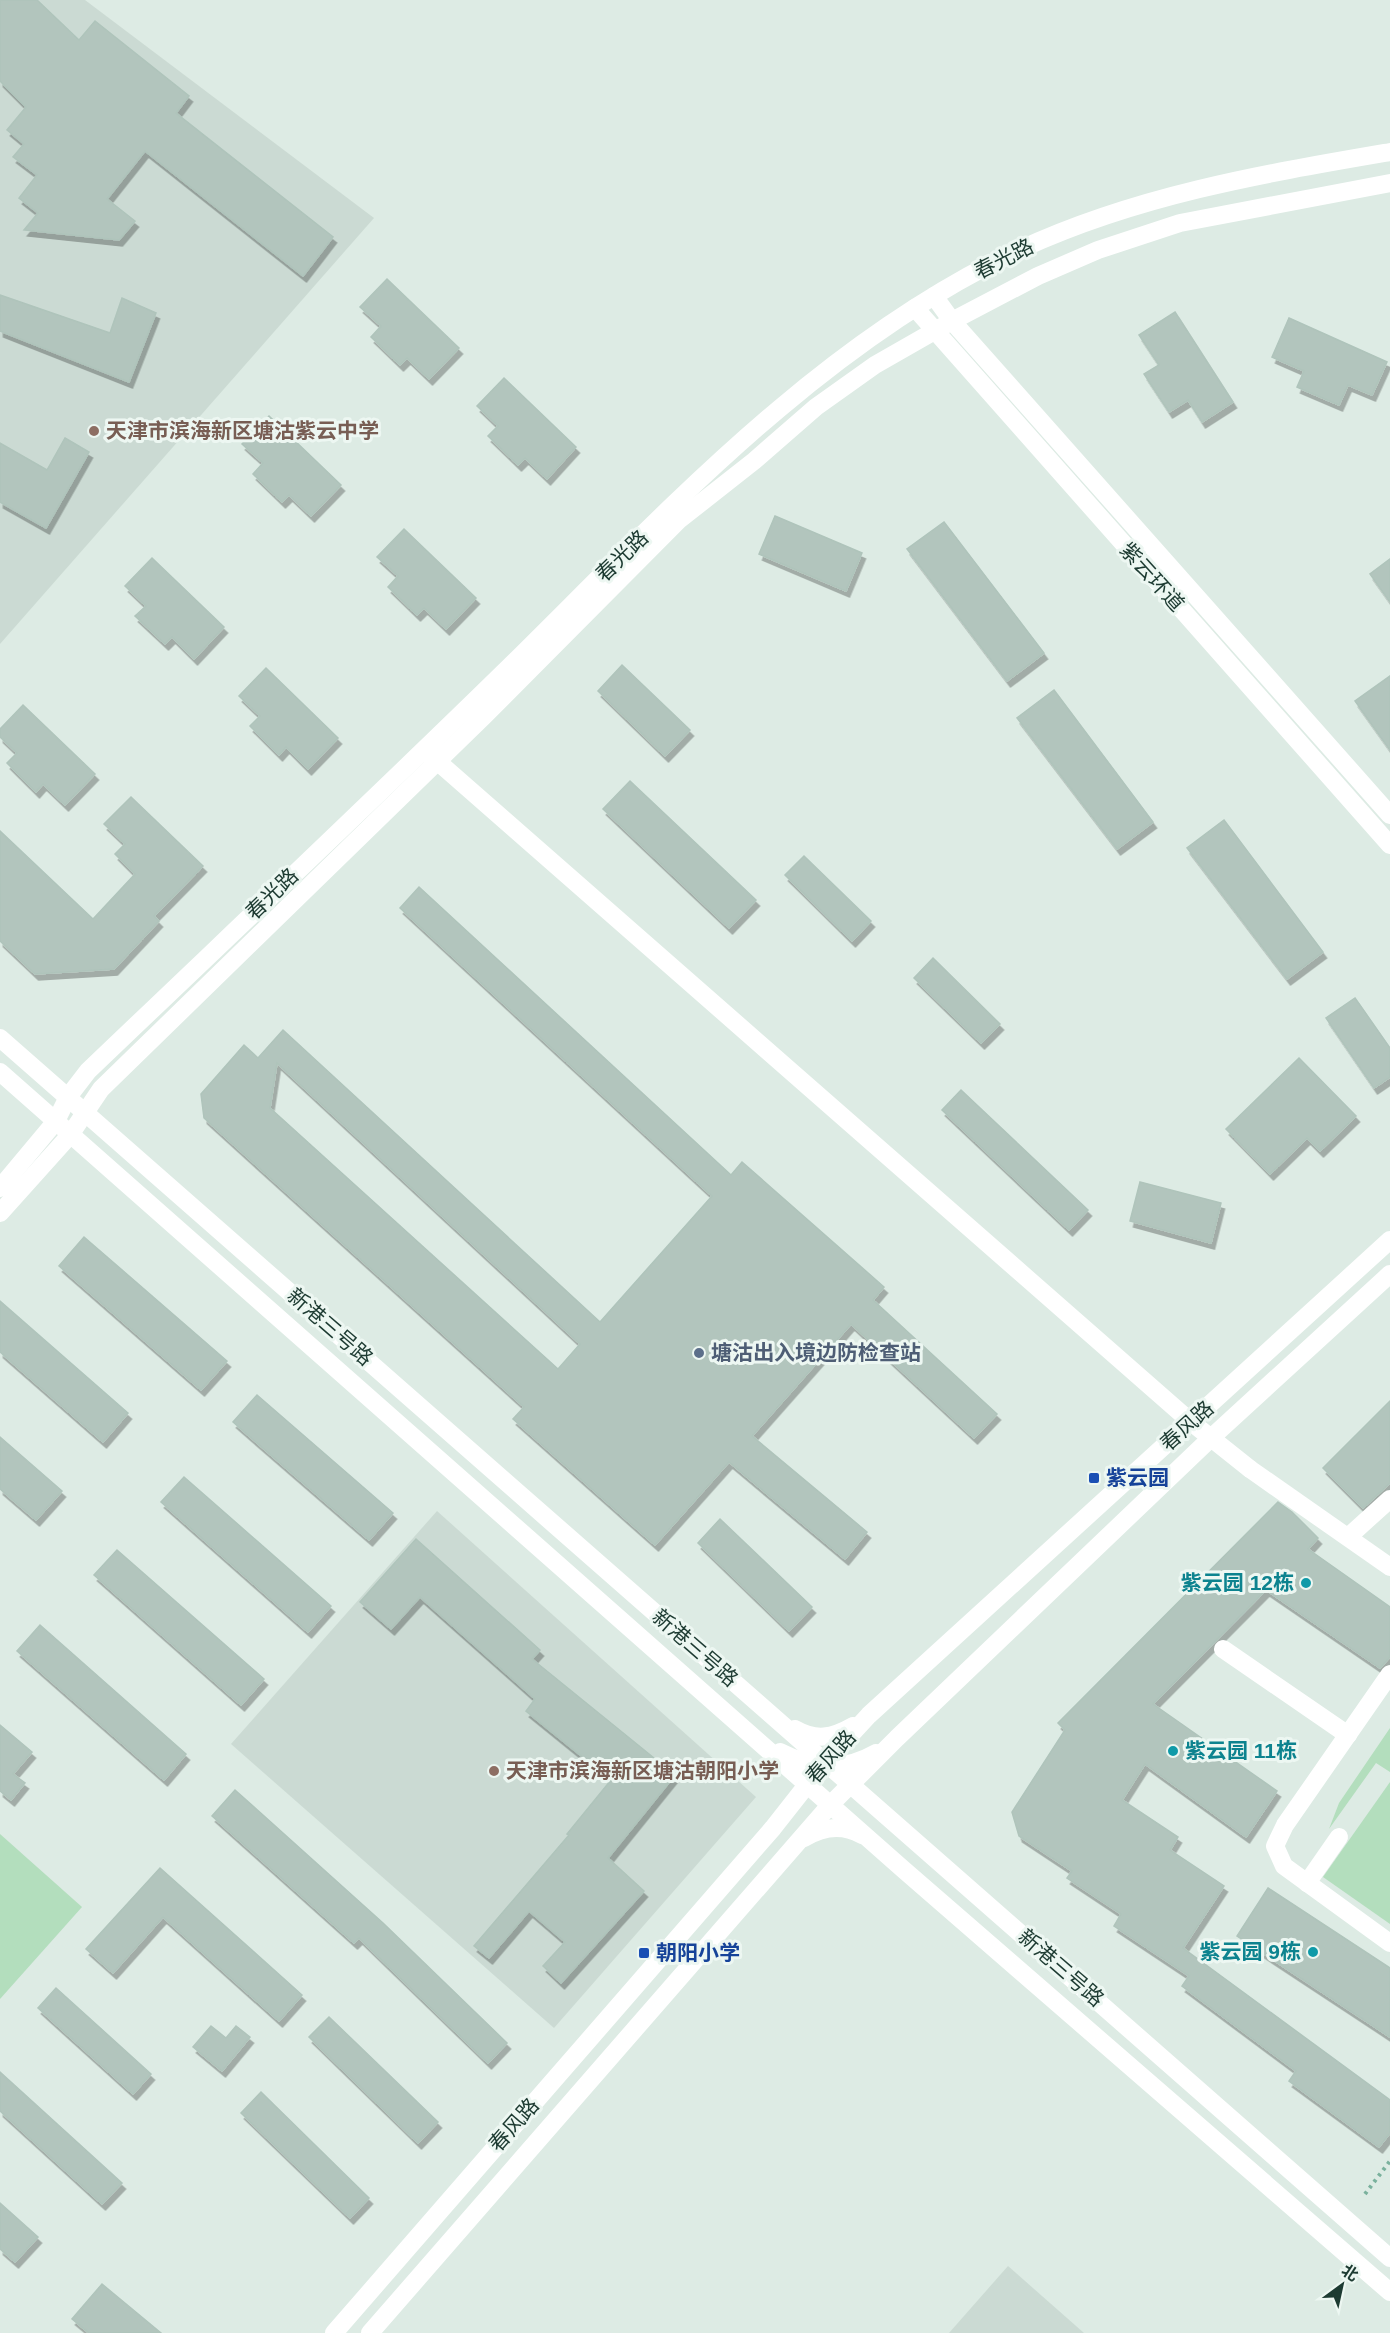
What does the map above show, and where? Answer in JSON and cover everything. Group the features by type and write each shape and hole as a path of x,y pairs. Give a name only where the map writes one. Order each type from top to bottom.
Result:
{"main road":[{"name":"春光路","path":"0,1213 69,1135 100,1089 668,511 741,443 859,345 934,296 1017,251 1078,224 1160,198 1240,178 1390,152"},
{"name":"春光路","path":"0,1188 56,1121 68,1097 88,1071 430,755 484,717 679,520 754,461 816,407 875,365 934,331 1038,276 1098,250 1180,223 1390,183"},
{"name":"紫云环道","path":"934,296 952,321 1390,814"},
{"name":"紫云环道","path":"915,308 1390,845"},
{"path":"430,755 1191,1422 1250,1469 1390,1567"},
{"name":"新港三号路","path":"0,1038 773,1716 826,1765 830,1792"},
{"name":"新港三号路","path":"0,1072 751,1734 830,1792 872,1840 1390,2292"},
{"name":"春风路","path":"370,2333 792,1846 830,1792 826,1765 869,1715 1390,1240"},
{"name":"春风路","path":"334,2333 773,1828 798,1807 830,1792 897,1738 1212,1437 1390,1274"},
{"path":"1348,1537 1390,1499"},
{"path":"1223,1649 1348,1735"},
{"path":"1390,1674 1285,1825 1275,1846 1284,1866 1390,1943"},
{"path":"773,1716 809,1736 826,1738 843,1732 869,1715"},
{"path":"751,1734 785,1755 826,1765 860,1761 897,1738"},
{"name":"新港三号路","path":"830,1792 877,1811 894,1821 1390,2258"},
{"path":"792,1846 814,1832 833,1828 856,1832 872,1840"},
{"path":"1307,1883 1339,1837"}],"path":[{"path":"1365,2194 1390,2161"}],"shaded area":[{"name":"天津市滨海新区塘沽紫云中学","path":"0,0 85,0 374,218 0,644"},
{"name":"天津市滨海新区塘沽朝阳小学","path":"437,1511 756,1797 554,2028 231,1744"},
{"path":"1008,2266 1084,2333 949,2333"}],"green space":[{"path":"1390,1728 1390,1772 1376,1763 1329,1829 1339,1803"},
{"path":"1390,1782 1390,1924 1323,1877"},
{"path":"0,1834 82,1907 0,1999"}],"building":[{"path":"0,0 37,0 79,40 95,21 189,96 176,113 333,237 303,276 145,151 107,199 135,221 119,240 24,230 38,213 19,198 37,175 13,157 24,144 7,130 26,107 0,81"},
{"path":"387,279 459,348 429,379 407,358 400,365 371,337 381,326 360,307"},
{"path":"0,295 110,333 122,298 156,313 129,382 0,331"},
{"path":"1175,312 1233,402 1202,422 1188,400 1169,412 1144,374 1159,365 1139,335"},
{"path":"1289,318 1387,362 1372,395 1348,385 1339,405 1297,387 1304,371 1272,357"},
{"path":"504,378 576,447 547,479 525,458 518,465 488,436 498,426 477,406"},
{"path":"269,416 341,485 311,516 289,495 282,502 253,474 263,463 242,444"},
{"path":"65,438 89,452 46,528 0,502 0,443 47,470"},
{"path":"775,516 862,553 846,591 759,554"},
{"path":"944,522 1044,653 1007,681 907,549"},
{"path":"404,529 476,598 446,629 424,608 417,615 388,587 398,576 377,557"},
{"path":"152,558 224,627 194,659 172,637 165,644 135,616 146,606 125,586"},
{"path":"1390,559 1390,602 1370,574"},
{"path":"622,665 690,730 665,756 598,691"},
{"path":"266,668 338,738 308,769 286,747 279,755 250,726 260,716 239,696"},
{"path":"1390,676 1390,750 1355,701"},
{"path":"1054,690 1153,822 1117,849 1017,718"},
{"path":"23,705 95,774 65,805 43,784 36,792 7,763 17,753 0,737 0,729"},
{"path":"630,781 756,900 729,928 603,809"},
{"path":"131,797 203,866 154,916 159,921 114,969 35,974 0,941 0,831 93,919 135,874 115,854 125,844 104,824"},
{"path":"1224,820 1323,952 1287,979 1187,848"},
{"path":"804,856 871,921 852,941 785,875"},
{"path":"419,887 731,1175 742,1162 884,1287 873,1300 997,1414 974,1438 851,1324 752,1436 867,1532 845,1559 729,1462 655,1545 513,1419 524,1407 204,1118 201,1094 244,1045 258,1058 283,1030 600,1322 712,1196 400,908","holes":["277,1063 580,1344 558,1369 270,1108"]},
{"path":"933,958 1000,1024 981,1043 914,978"},
{"path":"1355,998 1390,1048 1390,1077 1374,1088 1326,1018"},
{"path":"1299,1058 1356,1116 1320,1151 1307,1138 1270,1174 1226,1129"},
{"path":"961,1090 1088,1210 1069,1230 942,1110"},
{"path":"1140,1182 1221,1203 1211,1243 1130,1221"},
{"path":"84,1237 227,1361 201,1390 59,1266"},
{"path":"0,1301 128,1413 103,1442 0,1352"},
{"path":"257,1395 393,1513 369,1540 233,1422"},
{"path":"1390,1401 1390,1483 1363,1508 1323,1468"},
{"path":"0,1437 62,1491 36,1520 0,1489"},
{"path":"184,1477 331,1606 308,1632 161,1502"},
{"path":"1278,1502 1292,1512 1318,1538 1308,1549 1390,1607 1390,1657 1380,1668 1266,1590 1153,1704 1277,1791 1246,1837 1145,1764 1122,1800 1178,1837 1170,1850 1224,1886 1183,1948 1390,2100 1390,2133 1379,2147 1289,2081 1296,2071 1182,1986 1189,1976 1114,1926 1121,1914 1067,1878 1072,1871 1019,1836 1012,1812 1065,1730 1058,1723"},
{"path":"720,1519 812,1607 789,1631 698,1543"},
{"path":"416,1539 540,1650 532,1659 675,1775 608,1858 644,1891 561,1983 543,1966 565,1942 529,1911 489,1958 474,1946 569,1835 567,1834 611,1780 526,1711 535,1699 420,1597 391,1629 360,1602"},
{"path":"117,1550 264,1679 241,1705 94,1575"},
{"path":"40,1625 186,1754 164,1780 17,1651"},
{"path":"0,1725 32,1752 13,1774 25,1783 11,1800 0,1791"},
{"path":"235,1790 383,1923 507,2043 488,2063 359,1938 354,1943 212,1816"},
{"path":"160,1868 302,1995 279,2021 163,1917 113,1973 86,1949"},
{"name":"紫云园 9栋","path":"1268,1888 1390,1968 1390,2037 1237,1936"},
{"path":"56,1988 151,2074 133,2094 38,2008"},
{"path":"329,2017 438,2122 418,2143 309,2037"},
{"path":"211,2026 226,2038 236,2026 250,2037 222,2071 193,2047"},
{"path":"0,2072 122,2183 102,2204 0,2111"},
{"path":"261,2092 369,2198 350,2218 241,2113"},
{"path":"0,2203 38,2237 15,2262 0,2249"},
{"path":"102,2284 161,2333 89,2333 72,2319"}],"place":[{"name":"天津市滨海新区塘沽紫云中学","path":"94,431"},
{"name":"塘沽出入境边防检查站","path":"699,1353"},
{"name":"紫云园","path":"1094,1478"},
{"name":"紫云园 12栋","path":"1306,1583"},
{"name":"紫云园 11栋","path":"1173,1751"},
{"name":"天津市滨海新区塘沽朝阳小学","path":"494,1771"},
{"name":"紫云园 9栋","path":"1313,1952"},
{"name":"朝阳小学","path":"644,1953"}]}
